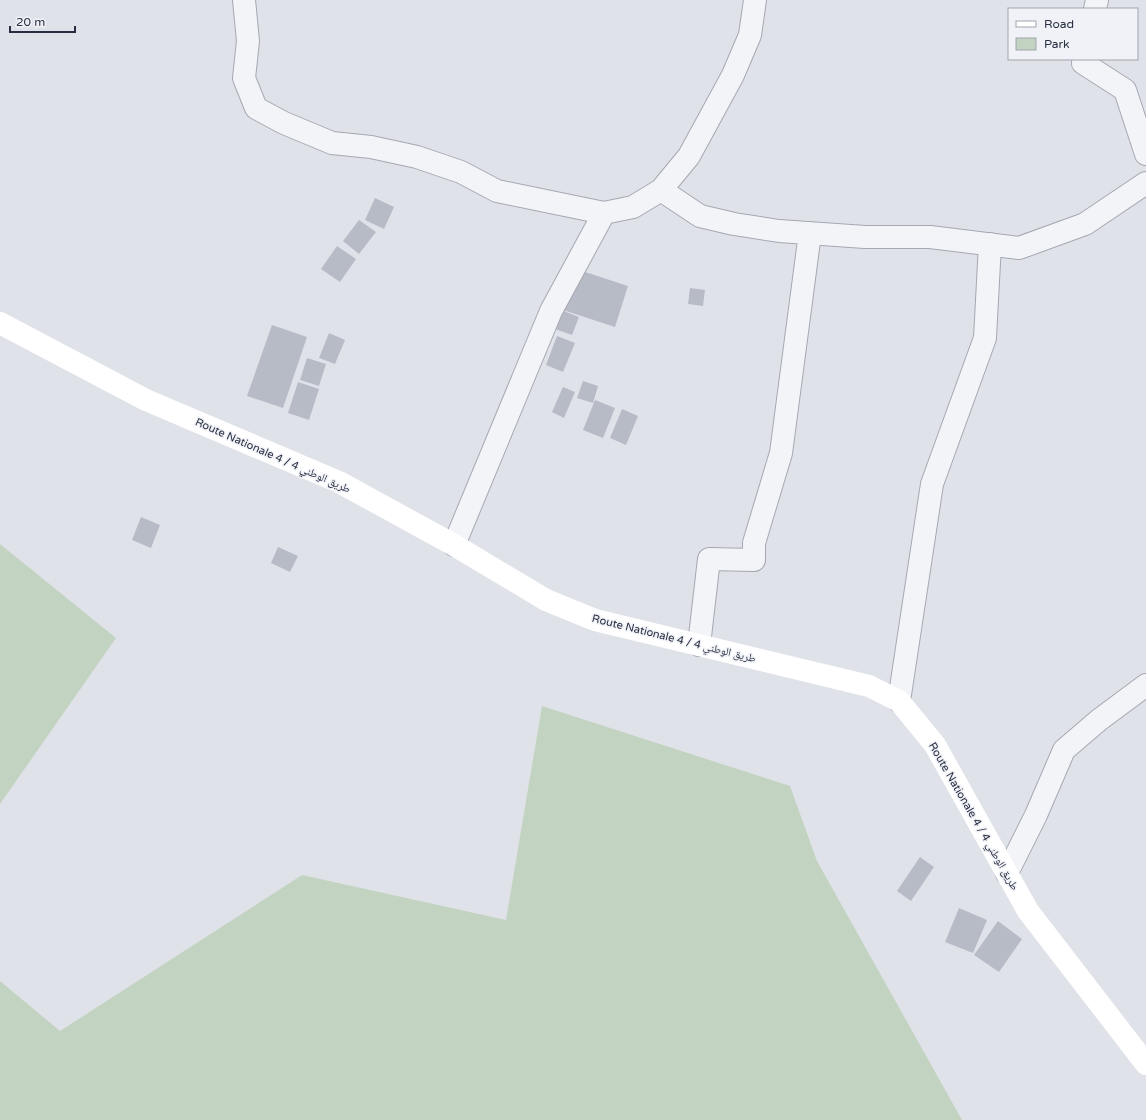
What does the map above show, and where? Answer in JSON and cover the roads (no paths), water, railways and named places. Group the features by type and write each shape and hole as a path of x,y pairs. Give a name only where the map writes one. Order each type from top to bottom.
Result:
{"main road":[{"name":"Route Nationale 4 / طريق الوطني 4","path":"0,324 146,400 339,482 454,545 546,600 595,620 869,686 899,701 935,745 1028,911 1146,1064"}],"street":[{"path":"244,0 248,41 244,78 256,108 332,143 371,148 417,157 461,172 497,191 604,213 633,207 661,190 689,156 733,76 750,36 755,0"},
{"path":"1084,60 1083,63 1125,90 1146,154"},
{"path":"661,190 700,216 734,224 780,231 865,238 930,238 1019,248 1085,224 1146,183"},
{"path":"454,545 551,311 604,213"},
{"path":"699,645 709,559 754,560 754,543 781,453 810,233"},
{"path":"899,701 932,484 985,338 990,244"},
{"path":"1007,873 1036,815 1064,750 1099,720 1146,685"}]}
